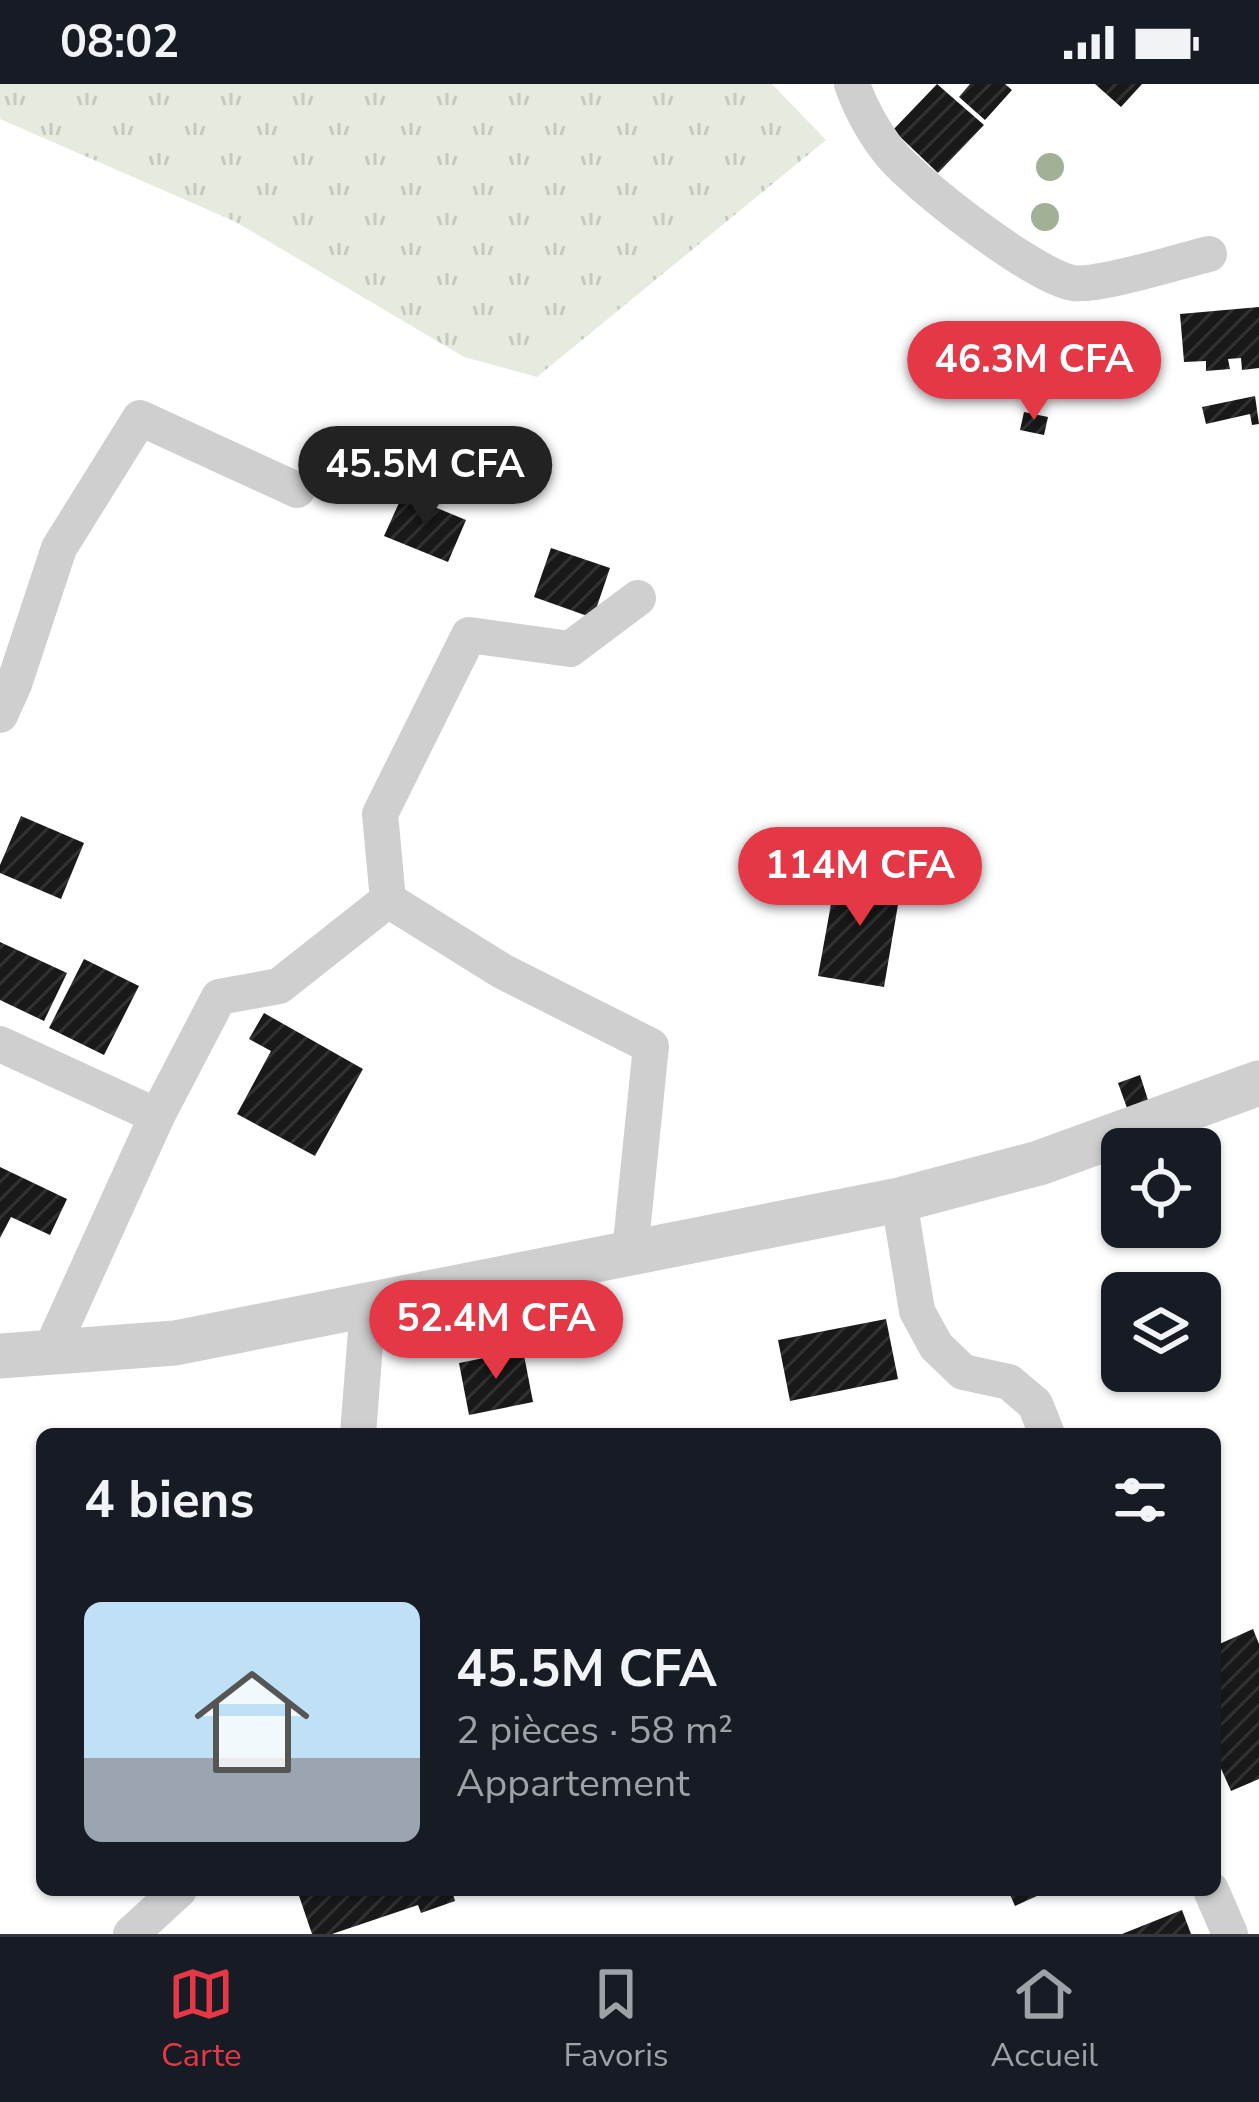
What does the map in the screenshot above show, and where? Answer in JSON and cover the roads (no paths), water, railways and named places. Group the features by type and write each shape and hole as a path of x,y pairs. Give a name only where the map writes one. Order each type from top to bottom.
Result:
{"street":[{"path":"852,84 888,151 934,193 1010,253 1071,283 1209,254"},
{"path":"5,692 59,548 140,418 297,490"},
{"path":"388,900 380,814 469,635 570,649 638,598"},
{"path":"50,1352 158,1116 219,997 279,986 388,900"},
{"path":"388,900 502,971 651,1046 630,1252"},
{"path":"0,1043 158,1116"},
{"path":"0,1357 175,1343 899,1200 1039,1163 1259,1083"},
{"path":"899,1200 917,1311 936,1346 963,1372 1009,1382 1035,1404 1045,1428"},
{"path":"358,1428 368,1306"},
{"path":"130,1934 171,1896"},
{"path":"1214,1896 1230,1934"}]}
